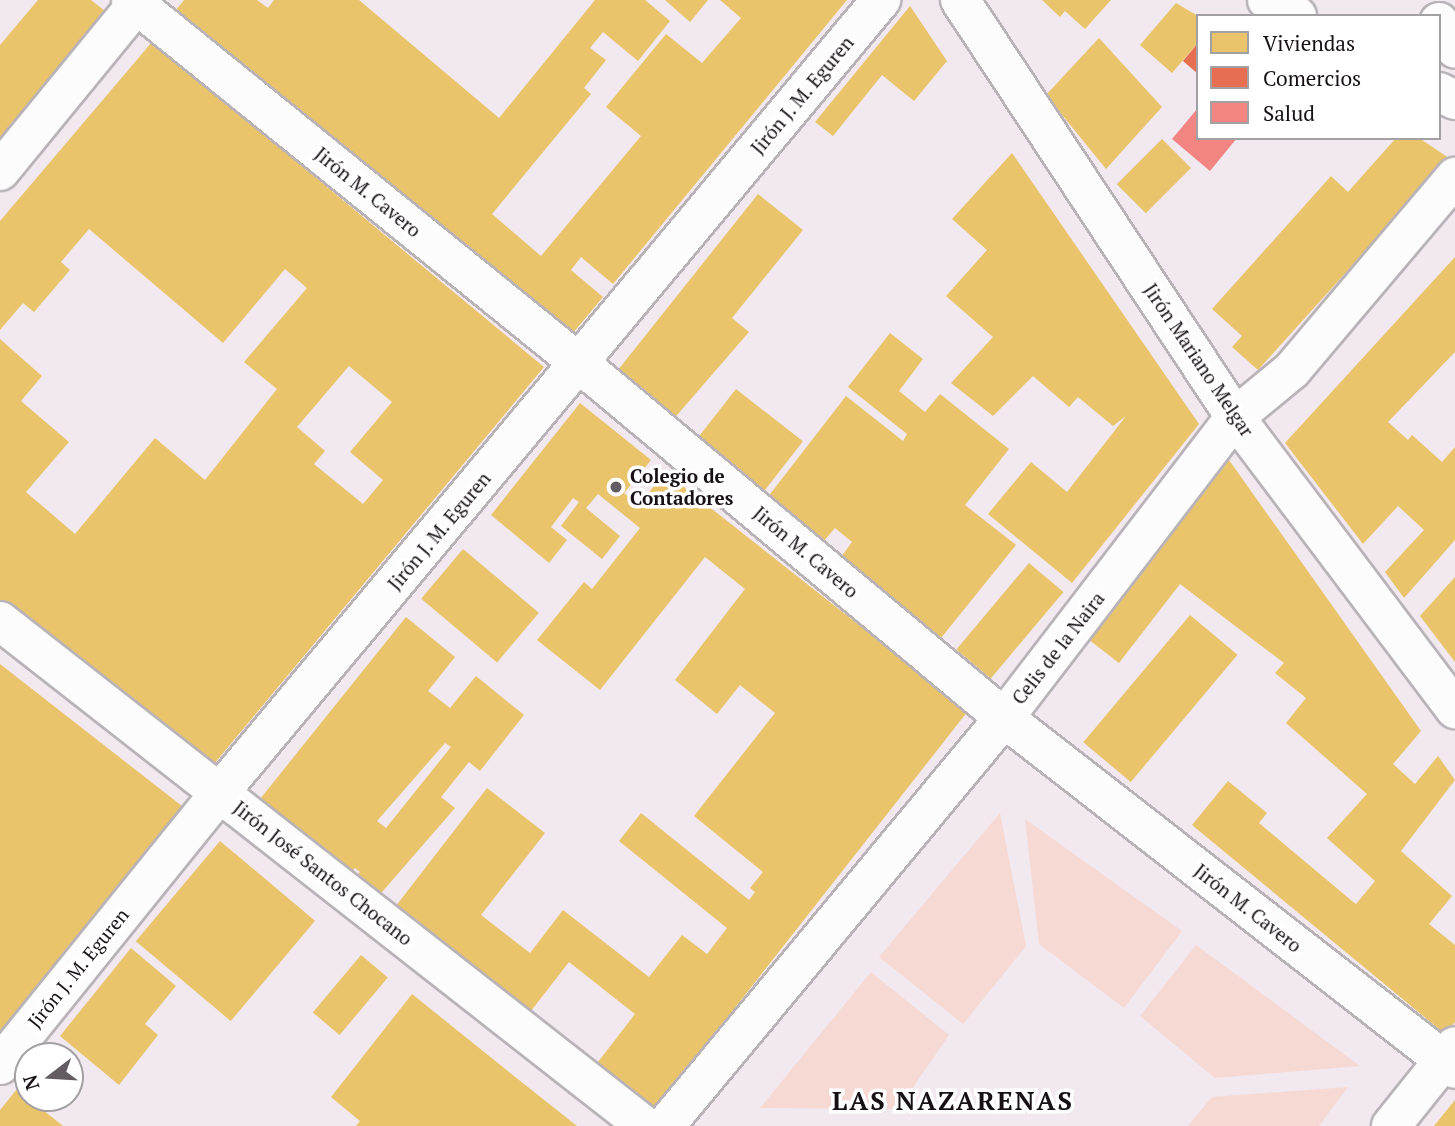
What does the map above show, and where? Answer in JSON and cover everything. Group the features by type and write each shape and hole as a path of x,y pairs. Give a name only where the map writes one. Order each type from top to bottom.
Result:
{"street":[{"name":"Jirón J. M. Eguren","path":"0,1065 219,792 881,0"},
{"name":"Jirón Mariano Melgar","path":"960,0 1235,417 1455,709"},
{"path":"1268,0 1293,14"},
{"name":"Jirón M. Cavero","path":"136,1 579,363 1004,718 1451,1059"},
{"path":"0,171 136,1"},
{"path":"1441,25 1455,49"},
{"name":"Celis de la Naira","path":"665,1126 1004,718 1235,417 1292,370 1455,177"},
{"name":"Jirón José Santos Chocano","path":"0,621 645,1126"},
{"path":"1391,1126 1451,1059"}],"shaded area":[{"path":"1000,813 1026,946 963,1024 879,957"},
{"path":"1025,819 1182,931 1124,1008 1039,944"},
{"path":"1196,945 1360,1066 1215,1078 1140,1016"},
{"path":"871,972 949,1035 898,1109 760,1108"},
{"path":"1348,1087 1319,1126 1188,1126 1212,1097"}],"building: Viviendas":[{"path":"38,0 91,0 109,14 0,143 0,45"},
{"path":"184,0 257,0 268,8 274,0 359,0 499,118 595,0 645,0 670,21 638,61 603,32 590,48 606,60 584,88 591,94 492,214 541,256 641,136 606,107 666,34 702,63 741,18 720,0 847,0 613,284 581,257 571,270 603,297 568,339 176,10"},
{"path":"665,0 708,0 690,22"},
{"path":"1042,0 1111,0 1085,29 1065,11 1060,17"},
{"path":"1176,3 1196,15 1196,45 1172,73 1140,45"},
{"path":"910,6 947,61 914,101 882,75 833,136 815,122"},
{"path":"1099,38 1162,107 1106,169 1046,95"},
{"path":"152,42 544,367 214,764 0,602 0,339 42,376 21,401 69,442 26,492 75,534 155,438 205,480 277,389 244,362 307,288 285,269 223,343 89,229 61,262 70,270 34,312 23,303 0,330 0,221","holes":["349,366 392,402 350,452 383,480 363,504 314,464 325,451 297,427"]},
{"path":"1162,139 1191,168 1146,213 1117,184"},
{"path":"1394,140 1422,140 1449,158 1258,370 1232,347 1242,336 1212,309 1331,176 1348,192"},
{"path":"1012,153 1199,424 1072,583 988,514 1031,462 1067,492 1126,416 1113,426 1078,397 1069,407 1033,376 993,416 951,383 993,337 946,296 987,250 952,219"},
{"path":"758,194 803,230 732,318 749,332 671,422 614,375"},
{"path":"1455,257 1455,352 1388,422 1408,440 1412,435 1442,462 1455,447 1455,540 1404,598 1385,572 1424,530 1398,506 1363,544 1285,443"},
{"path":"890,333 923,359 899,391 925,412 940,394 1009,449 965,505 1016,545 941,638 841,557 852,542 835,528 823,542 767,498 846,396 903,441 907,434 848,387"},
{"path":"736,389 803,441 762,494 695,442"},
{"path":"580,403 651,460 624,493 639,505 665,472 968,711 653,1112 595,1066 635,1014 569,962 527,1016 392,911 487,788 545,833 481,915 530,953 563,910 649,977 682,935 707,954 727,928 619,841 641,813 749,900 755,892 750,888 763,872 694,816 775,713 740,685 717,714 675,680 745,589 705,557 600,690 537,640 584,582 592,589 640,528 598,494 586,508 620,536 602,559 561,526 579,502 573,498 551,527 567,540 549,563 491,515"},
{"path":"1229,460 1421,731 1393,764 1415,784 1438,756 1455,780 1401,851 1452,896 1429,924 1455,945 1455,1022 1445,1034 1192,825 1228,781 1267,813 1259,823 1356,904 1375,881 1327,838 1367,794 1286,723 1306,698 1275,673 1284,663 1180,584 1119,663 1088,639"},
{"path":"463,549 539,613 497,662 421,599"},
{"path":"1029,563 1063,592 991,678 956,650"},
{"path":"1455,577 1455,662 1420,616"},
{"path":"1190,615 1237,655 1131,782 1083,742"},
{"path":"406,617 455,657 428,691 450,708 476,676 524,715 480,771 469,762 441,797 455,808 376,899 353,880 360,872 355,868 347,878 256,804","holes":["445,743 451,747 386,828 377,821"]},
{"path":"0,664 182,806 0,1039"},
{"path":"220,841 315,921 231,1021 136,941"},
{"path":"131,948 176,986 145,1024 158,1035 119,1085 84,1056 84,1042 67,1042 60,1036"},
{"path":"361,955 388,977 340,1035 313,1012"},
{"path":"412,994 577,1126 356,1126 360,1121 331,1097"},
{"path":"14,1093 14,1112 46,1112 63,1126 0,1126 0,1110"},
{"path":"1455,1100 1455,1126 1434,1126"}],"building: Comercios":[{"path":"1196,45 1196,72 1183,61"}],"building: Salud":[{"path":"1196,110 1196,140 1235,140 1210,171 1172,139"}],"place":[{"name":"Colegio de Contadores","path":"616,487"}],"district":[{"name":"LAS NAZARENAS","path":"953,1101"}]}
